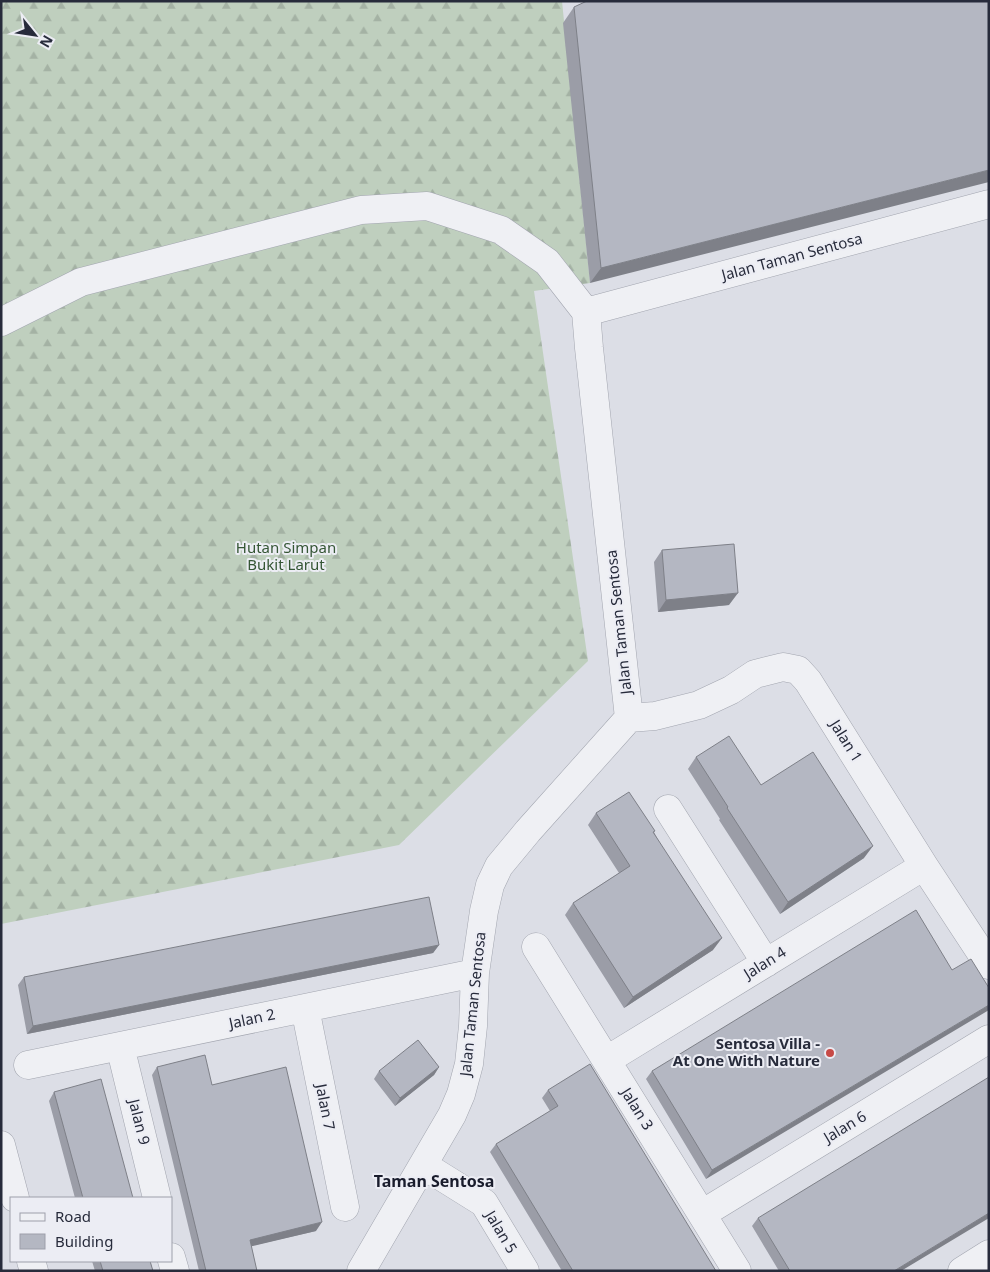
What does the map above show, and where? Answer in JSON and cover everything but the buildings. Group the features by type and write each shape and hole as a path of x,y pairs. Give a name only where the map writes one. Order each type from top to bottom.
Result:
{"street":[{"name":"Jalan Taman Sentosa","path":"361,1271 452,1115 461,1094 468,1064 475,973 484,911 490,885 500,866 528,830 629,718 586,312 989,204"},
{"path":"1,322 81,282 362,210 427,206 501,230 547,262 586,312"},
{"name":"Jalan 1","path":"629,718 655,716 699,705 731,690 754,674 784,667 798,670 808,680 989,966"},
{"path":"668,809 766,963"},
{"name":"Jalan 4","path":"607,1060 924,866"},
{"name":"Jalan 3","path":"536,947 737,1271"},
{"name":"Jalan 2","path":"28,1065 475,973"},
{"name":"Jalan 7","path":"305,1008 345,1207"},
{"name":"Jalan 6","path":"702,1214 989,1039"},
{"name":"Jalan 9","path":"120,1046 157,1197"},
{"path":"1,1145 15,1197"},
{"name":"Jalan 5","path":"423,1165 484,1203 525,1271"},
{"path":"962,1271 989,1254"}],"green space":[{"name":"Hutan Simpan Bukit Larut","path":"1,1 562,1 590,283 534,291 588,661 399,845 1,924"}],"place":[{"name":"Sentosa Villa - At One With Nature","path":"830,1053"}],"district":[{"name":"Taman Sentosa","path":"434,1181"}]}
